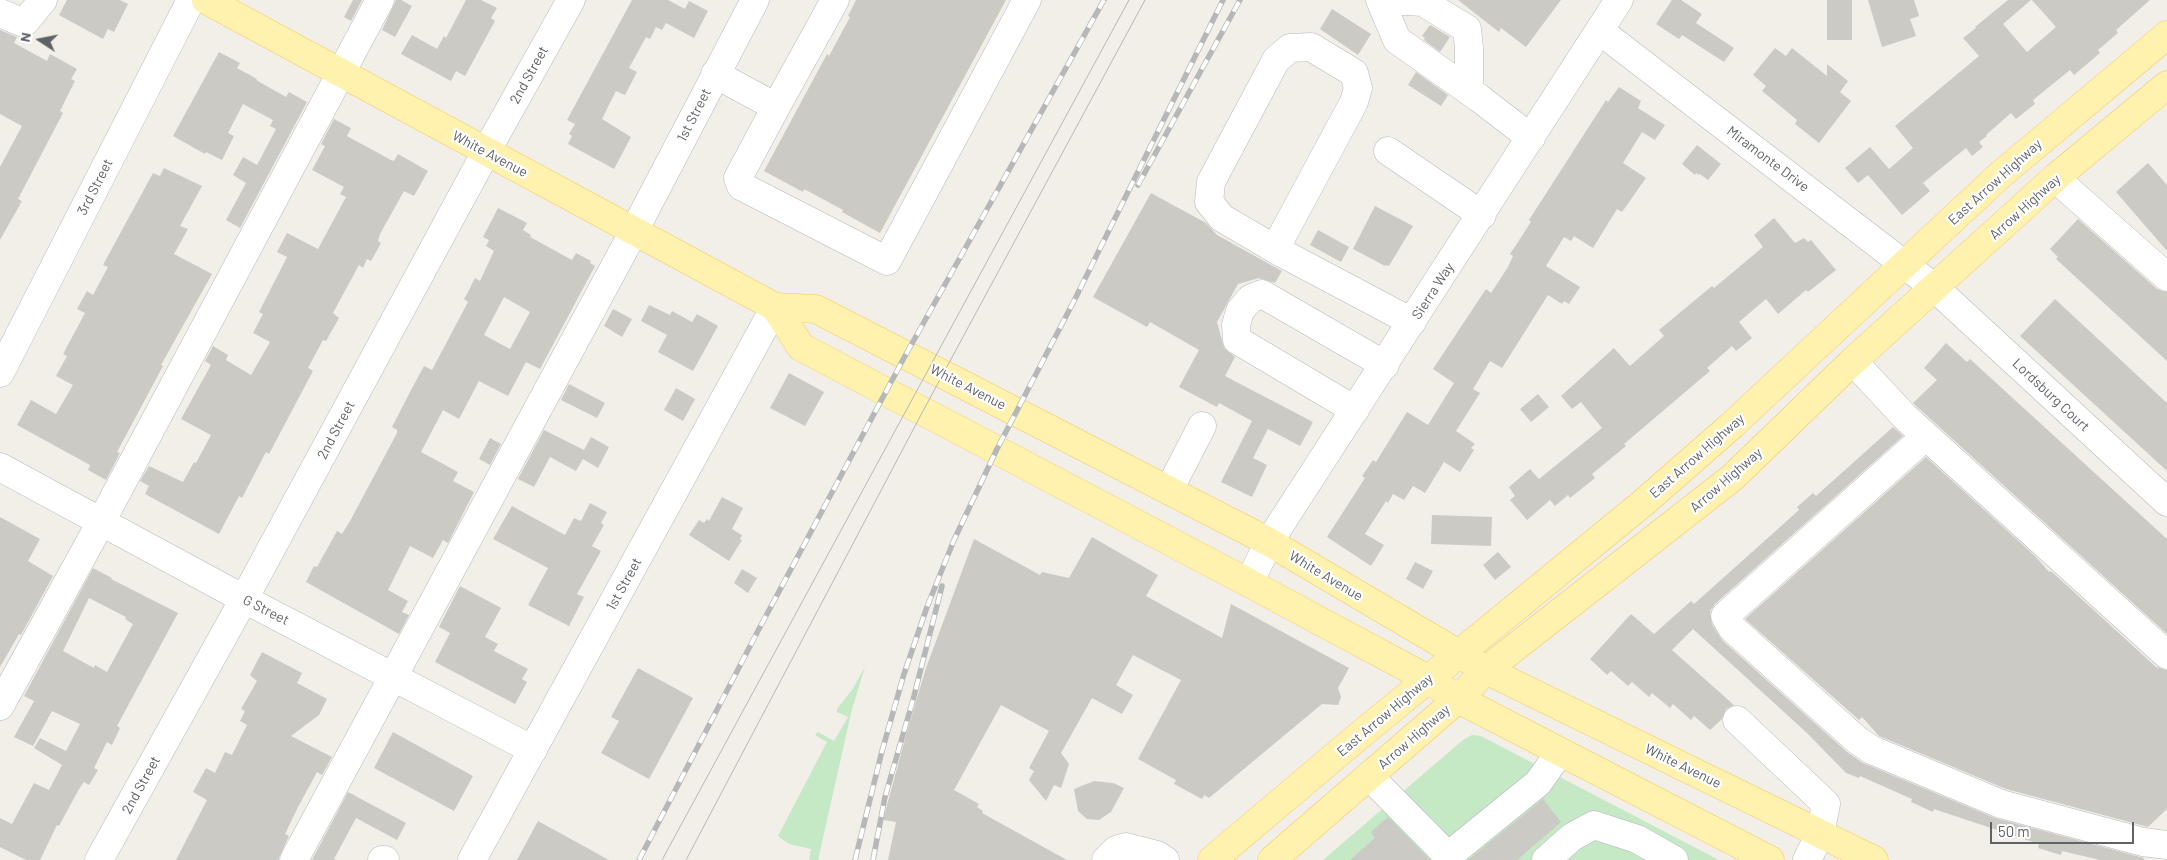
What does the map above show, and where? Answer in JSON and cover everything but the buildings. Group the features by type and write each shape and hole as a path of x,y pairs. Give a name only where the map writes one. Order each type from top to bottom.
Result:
{"main road":[{"name":"White Avenue","path":"206,0 775,307 816,309 1269,542 1486,670 1874,860"},
{"name":"East Arrow Highway","path":"1212,860 1458,654 1643,503 1999,176 2167,35"},
{"name":"Arrow Highway","path":"1272,860 1458,699 1486,670 1733,477 1853,361 2055,178 2167,84"},
{"name":"White Avenue","path":"775,307 801,347 1249,583 1428,679 1458,699 1770,860"}],"street":[{"path":"0,13 24,23 43,0"},
{"name":"3rd Street","path":"0,373 191,0"},
{"path":"0,706 101,522 380,0"},
{"name":"2nd Street","path":"99,860 244,600 486,152 571,0"},
{"name":"1st Street","path":"294,860 634,231 755,0"},
{"path":"835,0 738,178 741,186 887,261 1028,0"},
{"path":"1380,0 1397,40 1531,138"},
{"path":"1388,0 1423,2 1466,29 1469,48 1470,92"},
{"name":"Sierra Way","path":"1249,583 1269,542 1620,0"},
{"name":"Miramonte Drive","path":"1600,31 1905,263 1935,288"},
{"path":"1275,249 1354,102 1358,88 1354,73 1311,46 1290,48 1276,60 1211,182 1209,202 1222,218 1275,249 1412,322"},
{"path":"715,74 776,107"},
{"path":"1388,151 1482,215"},
{"path":"2055,178 2167,277"},
{"name":"Lordsburg Court","path":"1935,288 2167,502"},
{"path":"1355,410 1237,340 1236,325 1240,311 1250,299 1262,294 1385,365"},
{"name":"1st Street","path":"472,860 775,307"},
{"path":"1853,361 1905,417 2167,655"},
{"path":"1169,490 1202,426"},
{"path":"1926,436 1725,616 1732,628 1857,740 1872,750 2001,804 2143,842 2167,845"},
{"name":"G Street","path":"0,467 244,600 533,750"},
{"path":"1737,720 1826,804 1820,834 1807,860"},
{"path":"1369,776 1448,856 1538,782 1560,752"},
{"path":"1546,860 1572,837 1594,825 1637,839 1674,860"},
{"path":"1106,860 1116,850 1126,847 1157,855 1165,860"}],"green space":[{"path":"865,667 852,709 818,860 809,860 811,849 789,844 778,836 827,742 815,735 818,732 834,741 848,717 837,712 837,709 852,690"},
{"path":"1472,735 1481,736 1719,860 1323,860 1463,740"}],"tram line":[{"path":"662,860 1129,0"},
{"path":"686,860 923,411 1145,0"}],"railway":[{"path":"639,860 760,627 905,356 1104,0"},
{"path":"855,860 882,751 904,674 927,607 954,540 997,449 1075,299 1223,0"},
{"path":"1138,185 1240,0"},
{"path":"873,860 885,797 913,700 942,586"}]}
